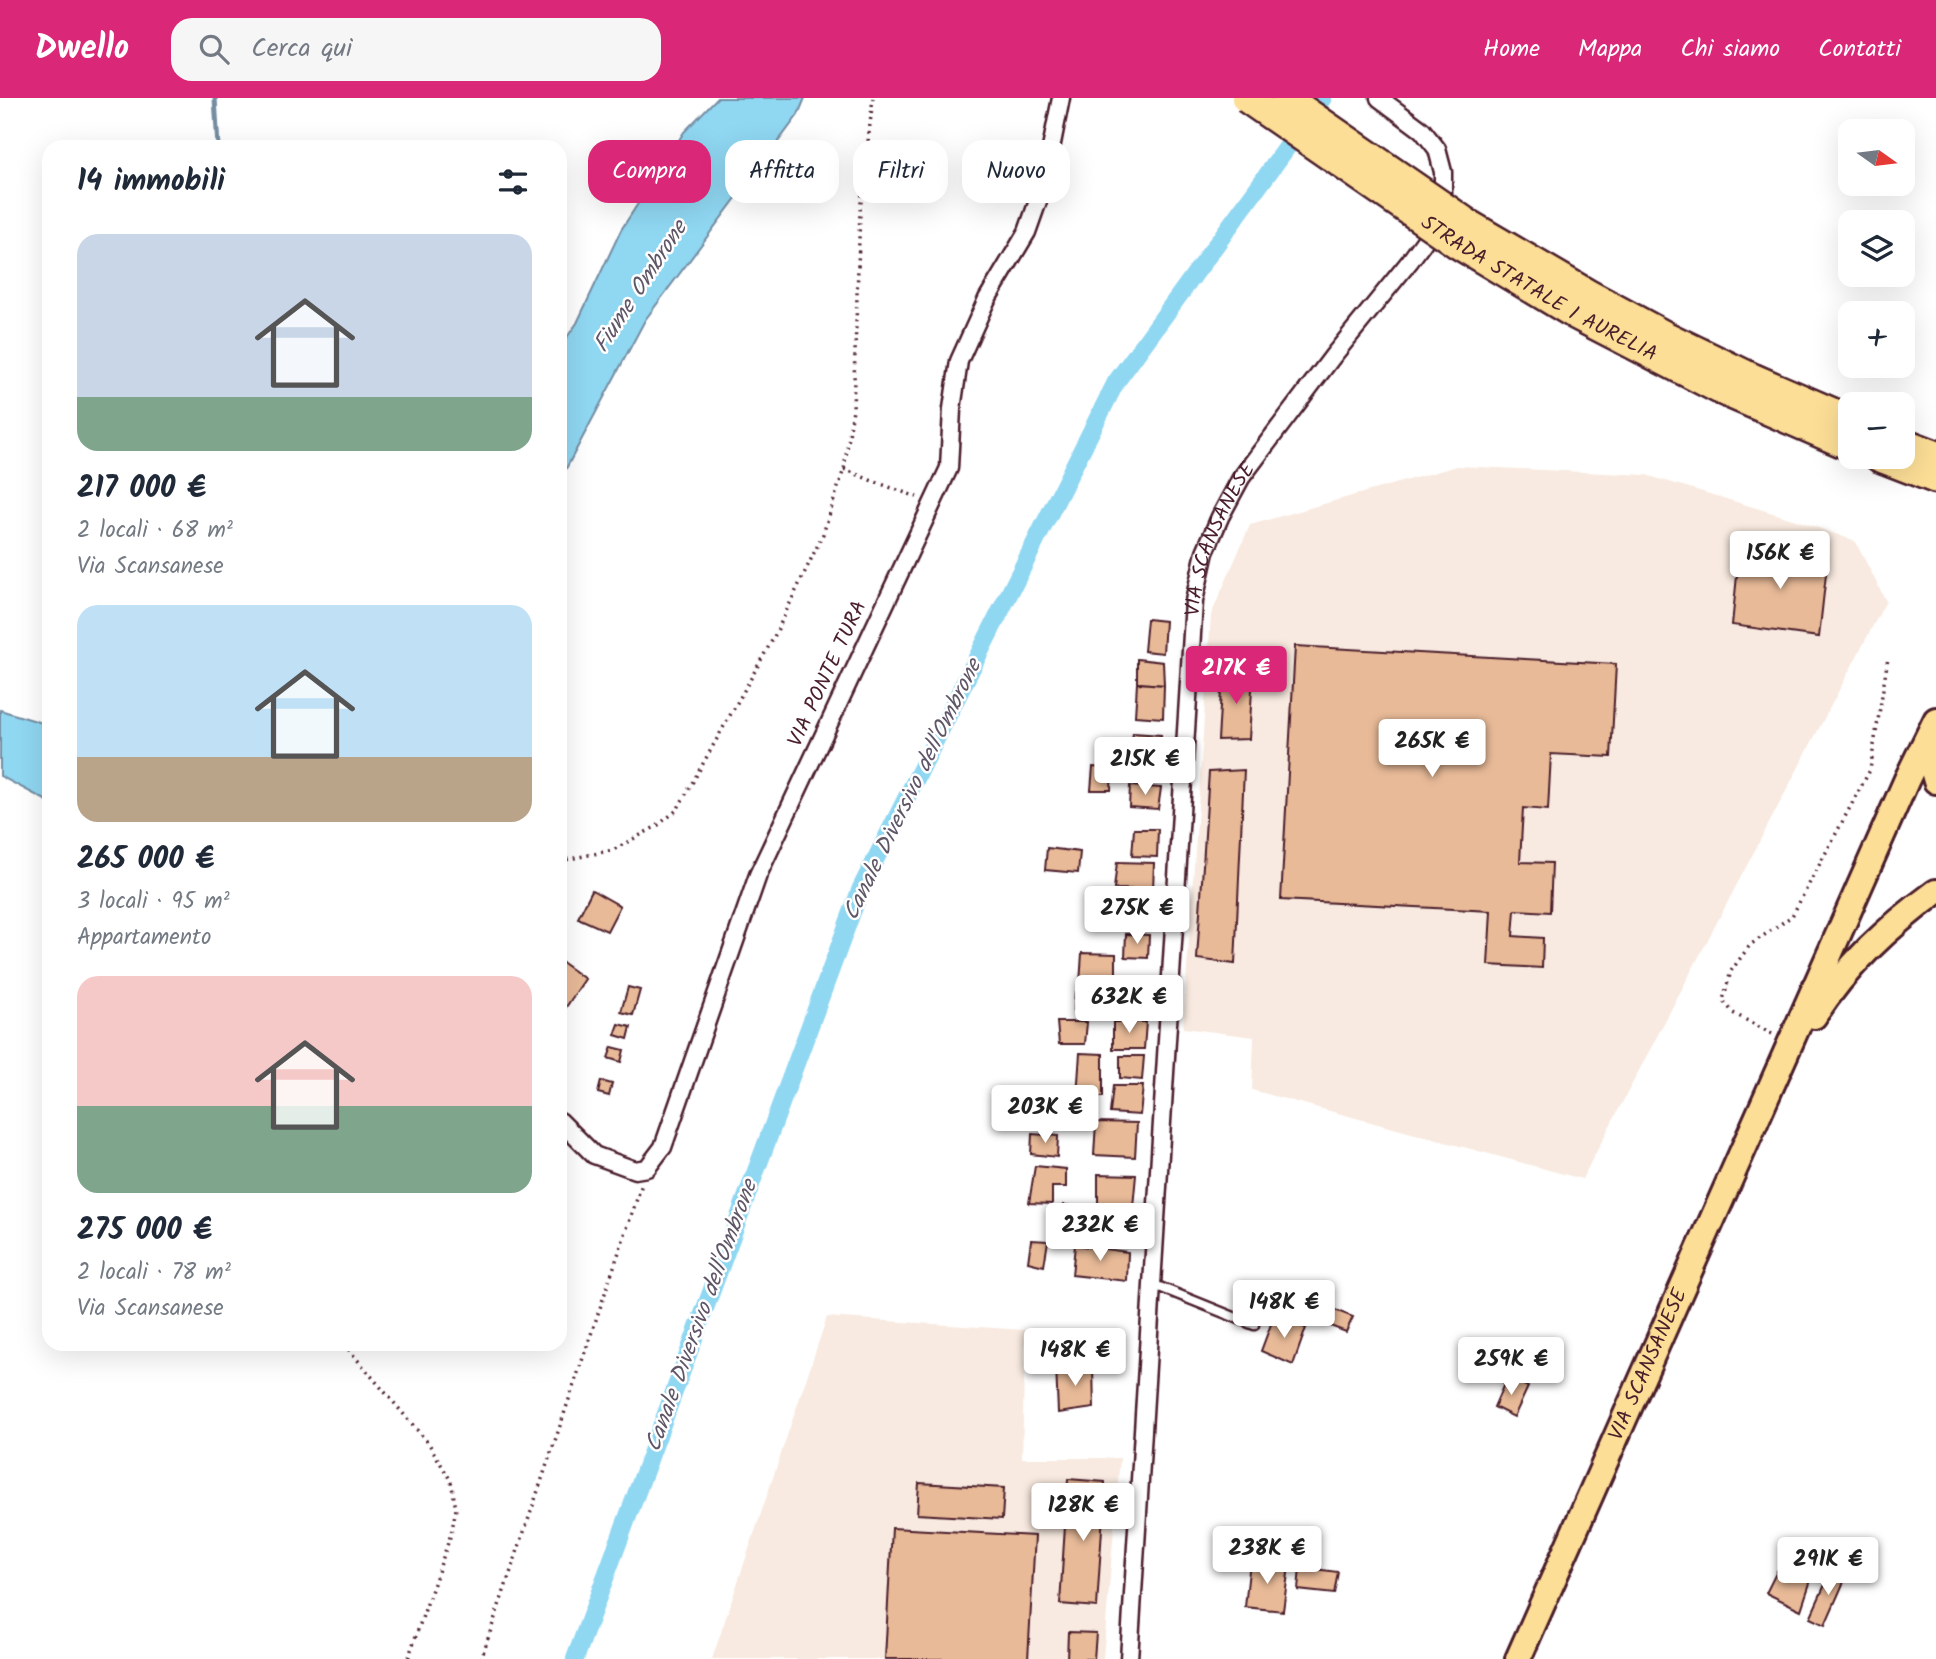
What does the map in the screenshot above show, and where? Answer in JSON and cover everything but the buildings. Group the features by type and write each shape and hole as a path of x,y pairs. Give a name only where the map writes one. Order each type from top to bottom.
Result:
{"highway":[{"name":"STRADA STATALE 1 AURELIA","path":"1245,98 1456,243 1576,315 1721,390 1838,441"},
{"name":"STRADA STATALE 1 AURELIA","path":"1286,98 1470,225 1588,295 1753,378 1838,415"},
{"path":"1915,447 1936,455"},
{"path":"1910,469 1936,479"}],"main road":[{"name":"VIA SCANSANESE","path":"1518,1659 1907,779 1936,720"},
{"path":"1936,720 1929,756 1936,781"},
{"name":"VIA SCANSANESE","path":"1780,1070 1830,992 1850,967 1880,936 1936,892"}],"street":[{"name":"VIA PONTE TURA","path":"641,1169 663,1147 758,875 949,468 959,361 987,299 1027,232 1044,184 1060,98"},
{"name":"VIA SCANSANESE","path":"1129,1659 1194,601 1205,552 1241,478 1438,222 1443,172 1437,149 1422,130 1386,103"},
{"path":"567,1128 594,1155 641,1169"}],"lane":[{"path":"1152,1284 1254,1325"}],"path":[{"path":"567,860 614,850 657,826 677,810 774,637 823,534 844,469 852,409 860,211 873,98"},
{"path":"844,469 915,496"},
{"path":"1790,1043 1733,1013 1723,1000 1731,971 1750,945 1792,916 1870,770 1888,657"},
{"path":"481,1659 641,1169"},
{"path":"350,1351 429,1444 451,1481 456,1509 451,1534 408,1659"}],"shaded area":[{"path":"1457,466 1646,475 1796,520 1855,541 1886,601 1582,1179 1252,1090 1254,1037 1183,1028 1211,615 1250,525"},
{"path":"827,1317 1025,1330 1022,1458 1120,1458 1103,1659 712,1659"}],"water":[{"name":"Fiume Ombrone","path":"717,98 805,98 798,115 779,140 725,140 725,203 732,203 645,320 567,467 567,337 577,323 621,230 638,203 711,203 711,140 679,140"},
{"path":"0,710 42,723 42,798 0,776"}],"waterway":[{"path":"215,98 218,140"},
{"name":"Canale Diversivo dell'Ombrone","path":"575,1659 861,888 1116,382 1323,98"}]}
